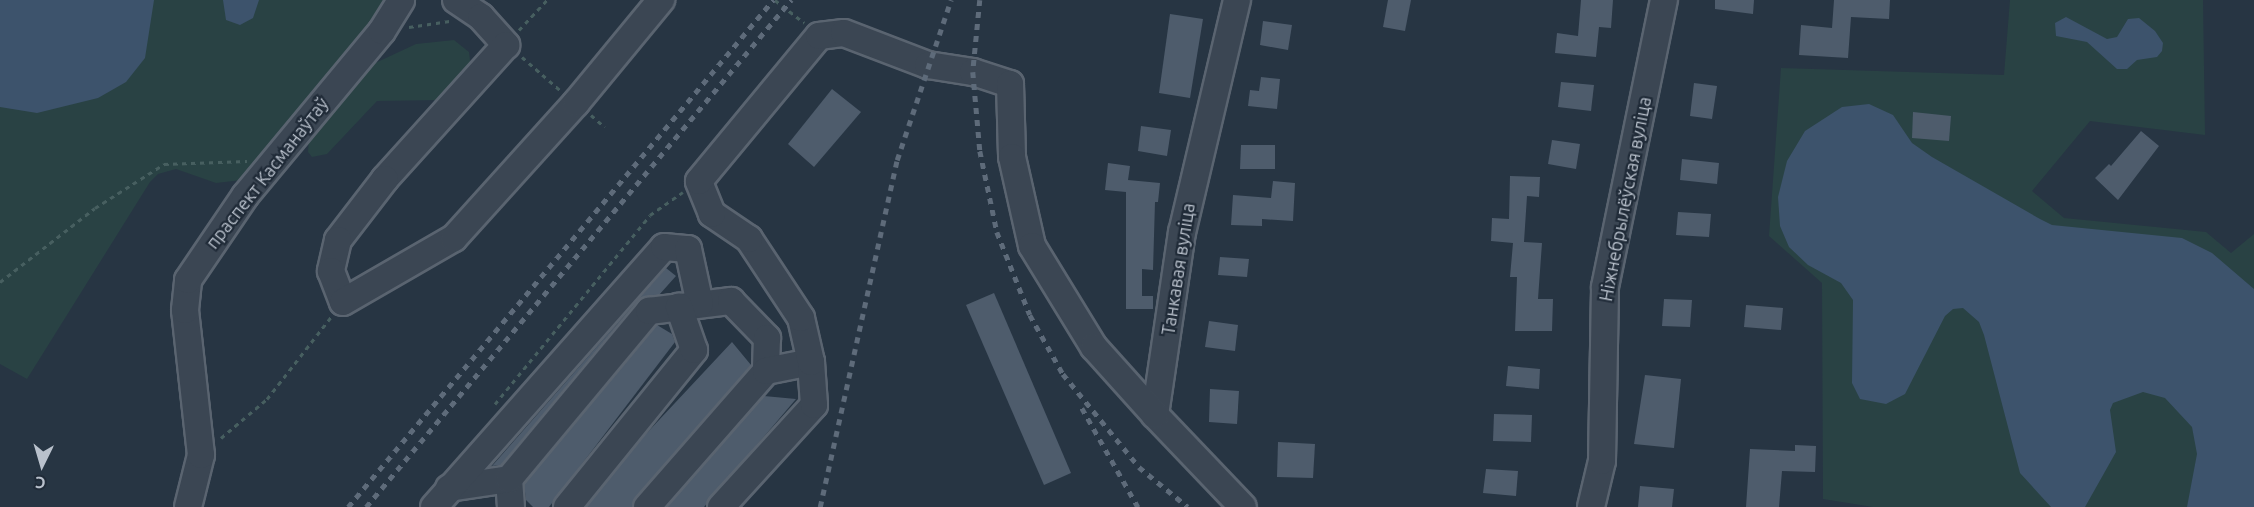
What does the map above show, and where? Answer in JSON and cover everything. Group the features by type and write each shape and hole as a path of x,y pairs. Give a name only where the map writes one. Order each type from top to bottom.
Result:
{"street":[{"name":"праспект Касманаўтаў","path":"188,507 201,455 187,337 188,280 245,196 382,31 401,0"},
{"path":"456,0 481,17 506,45 386,179 338,240 331,271 343,302 454,238 576,103 661,0"},
{"name":"Танкавая вуліца","path":"1155,415 1182,232 1237,0"},
{"name":"Ніжнебрылёўская вуліца","path":"1591,507 1602,461 1605,287 1664,0"},
{"path":"721,507 814,405 811,362 801,318 749,239 712,213 699,181 819,36 844,33 928,65 984,75 1010,84 1012,157 1032,246 1094,347 1155,415 1244,507"},
{"path":"448,501 664,247 688,249 694,350 567,507"},
{"path":"448,501 509,479 649,311 731,301 767,338 766,371"},
{"path":"647,507 766,371 811,362"},
{"path":"509,479 511,507"}],"path":[{"path":"506,45 547,0"},
{"path":"775,0 819,36"},
{"path":"382,31 481,17"},
{"path":"0,282 95,208 164,164 275,160"},
{"path":"492,407 650,215 699,181"},
{"path":"201,455 267,399 343,302"}],"green space":[{"path":"0,0 385,0 365,35 242,180 216,183 176,169 158,174 150,182 27,379 0,364"},
{"path":"2010,0 2203,0 2205,135 2090,121 2032,191 2064,218 2206,232 2231,253 2254,234 2254,507 1873,507 1823,499 1822,283 1769,236 1781,68 2004,75"},
{"path":"454,40 469,52 471,69 443,100 377,101 327,154 312,157 308,152 309,138 371,65 416,44"}],"water":[{"path":"0,0 154,0 145,58 126,82 98,98 37,113 0,107"},
{"path":"223,0 259,0 253,18 240,25 226,20"},
{"path":"2066,17 2107,39 2117,37 2128,19 2139,18 2155,31 2163,43 2162,51 2157,57 2137,60 2127,69 2117,69 2087,42 2056,36 2055,23"},
{"path":"1869,104 1893,115 1912,143 1932,157 2052,225 2182,238 2212,253 2254,289 2254,507 2187,507 2197,454 2192,427 2165,398 2143,392 2113,403 2110,410 2116,452 2085,507 2051,507 2020,473 1984,335 1979,322 1963,308 1953,309 1945,316 1905,394 1886,404 1860,399 1852,383 1853,300 1841,283 1808,265 1789,247 1780,226 1778,197 1787,161 1805,131 1842,107"}],"building":[{"path":"1388,0 1411,0 1405,31 1383,27"},
{"path":"1581,0 1613,0 1611,28 1599,27 1596,57 1555,53 1557,33 1578,36"},
{"path":"1715,0 1754,0 1753,14 1715,9"},
{"path":"1834,0 1890,0 1889,19 1851,17 1848,58 1799,55 1801,25 1832,28"},
{"path":"1170,14 1203,19 1190,98 1159,93"},
{"path":"1263,21 1292,25 1288,50 1260,45"},
{"path":"1261,77 1280,79 1277,109 1248,106 1250,90 1259,91"},
{"path":"1561,82 1594,85 1591,111 1558,107"},
{"path":"1694,83 1717,86 1712,119 1690,116"},
{"path":"832,89 861,112 814,167 788,144"},
{"path":"1913,112 1951,116 1949,141 1912,138"},
{"path":"1141,126 1171,130 1167,156 1138,151"},
{"path":"2141,131 2159,146 2118,200 2095,178 2109,164 2111,166"},
{"path":"1552,140 1580,144 1576,169 1548,164"},
{"path":"1241,145 1275,145 1275,169 1240,169"},
{"path":"1682,159 1719,163 1717,184 1680,180"},
{"path":"1108,163 1130,166 1128,180 1160,183 1158,202 1155,202 1153,270 1142,269 1142,296 1153,296 1153,309 1126,309 1126,192 1105,190"},
{"path":"1510,176 1540,177 1539,197 1527,196 1524,242 1542,243 1538,299 1553,299 1552,331 1515,331 1517,277 1510,277 1513,243 1491,241 1492,218 1509,219"},
{"path":"1273,181 1295,183 1293,221 1262,219 1262,226 1231,225 1233,195 1271,198"},
{"path":"1678,212 1711,214 1709,237 1676,235"},
{"path":"1220,257 1249,259 1247,277 1218,275"},
{"path":"666,268 676,276 659,295 637,301"},
{"path":"994,293 1071,473 1044,485 966,305"},
{"path":"1664,299 1692,300 1690,327 1662,326"},
{"path":"637,301 501,465 492,466"},
{"path":"1746,305 1783,308 1781,330 1744,327"},
{"path":"1209,321 1238,325 1235,351 1205,347"},
{"path":"657,325 672,334 675,342 549,507 533,507 526,500 524,484"},
{"path":"732,342 751,365 636,497 632,507 586,507 645,435"},
{"path":"1508,366 1540,369 1539,389 1506,386"},
{"path":"1645,375 1681,379 1674,448 1634,444"},
{"path":"1210,389 1239,391 1237,424 1209,422"},
{"path":"764,396 796,399 704,507 667,507"},
{"path":"1494,414 1532,415 1531,442 1493,441"},
{"path":"1278,442 1315,444 1313,478 1277,477"},
{"path":"1795,445 1816,446 1815,472 1782,471 1779,507 1746,507 1750,449 1795,451"},
{"path":"1486,469 1518,471 1516,496 1483,493"},
{"path":"1640,486 1674,489 1672,507 1638,507"}],"railway":[{"path":"348,507 773,0"},
{"path":"366,507 791,0"},
{"path":"820,507 897,160 951,0"},
{"path":"980,0 973,72 980,151 997,232 1030,315 1063,374 1139,467 1188,507"},
{"path":"1082,408 1138,507"}]}
